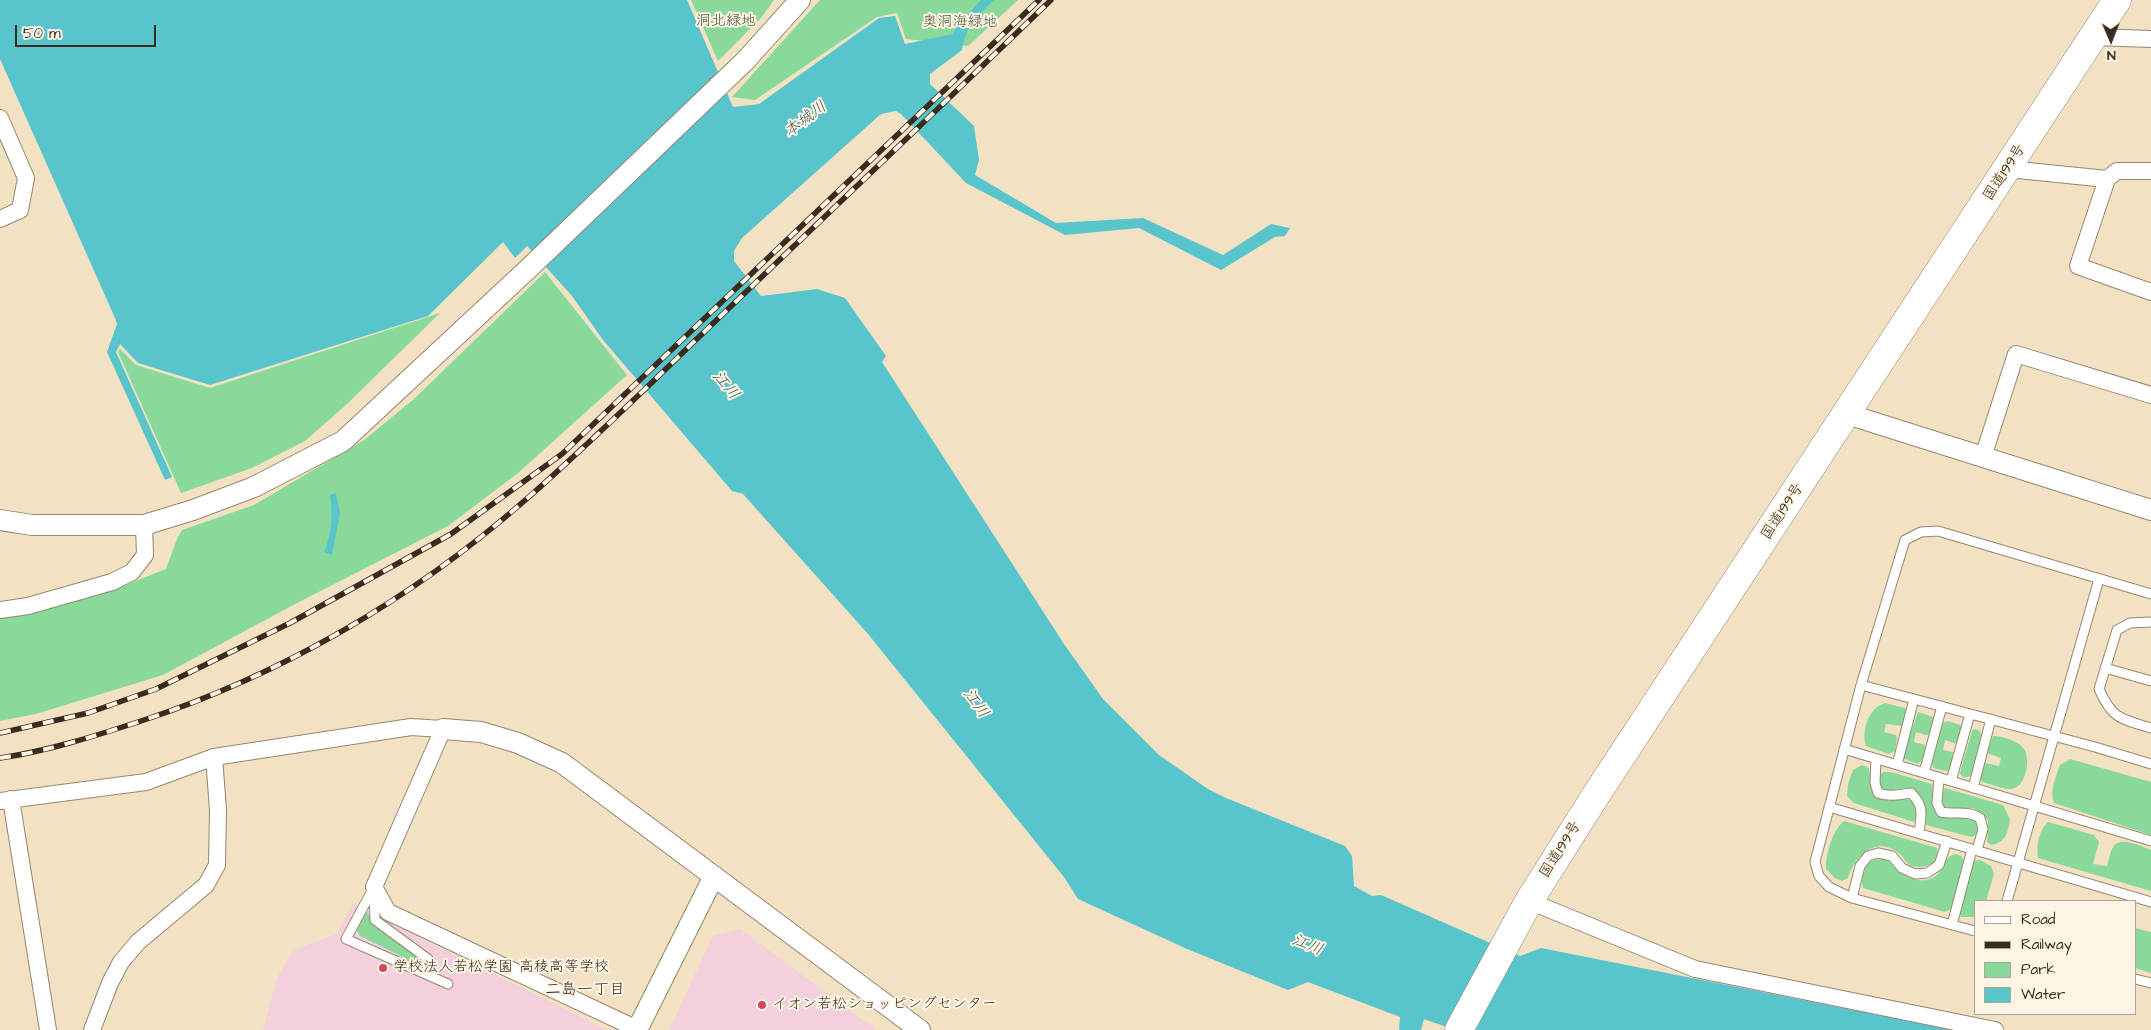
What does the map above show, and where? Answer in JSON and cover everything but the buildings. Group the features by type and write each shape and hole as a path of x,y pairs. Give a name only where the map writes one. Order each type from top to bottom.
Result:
{"highway":[{"name":"国道199号","path":"1459,1030 1526,907 1596,795 2118,0"}],"street":[{"path":"0,520 32,525 144,525 193,510 254,487 343,441 528,270 745,61 800,0"},
{"path":"2094,37 2151,39"},
{"path":"0,118 26,178 20,210 0,219"},
{"path":"2008,169 2107,179"},
{"path":"2151,171 2117,171 2107,179 2078,266 2151,292"},
{"path":"1983,457 2016,354 2151,395"},
{"path":"1847,414 2151,510"},
{"path":"0,610 28,606 112,582 132,572 144,554 144,525"},
{"path":"48,1030 5,800 146,782 214,757 412,727 480,732 518,743 562,763 920,1030"},
{"path":"443,729 374,887 388,912 637,1030 714,876"},
{"path":"92,1030 110,983 121,962 138,942 206,885 217,865 218,810 214,757"},
{"path":"1526,907 1694,969 1996,1030"}],"lane":[{"path":"1974,931 1852,898 1829,887 1818,876 1815,862 1861,685 1905,540 1921,532 1938,531 2151,594"},
{"path":"2007,900 2099,579"},
{"path":"2151,622 2147,620 2130,623 2117,630 2099,689 2106,706 2119,718 2151,728"},
{"path":"2105,668 2151,681"},
{"path":"1861,685 2054,736 2151,764"},
{"path":"1897,765 1914,698"},
{"path":"1924,773 1942,706"},
{"path":"1951,781 1970,714"},
{"path":"1973,788 1991,719"},
{"path":"1844,749 2151,841"},
{"path":"1876,759 1875,783 1878,793 1885,796 1911,793 1920,802 1922,811 1918,833"},
{"path":"1939,777 1937,803 1941,812 1950,814 1972,813 1980,818 1983,829 1952,925"},
{"path":"1829,807 2151,902"},
{"path":"1852,898 1860,866 1868,856 1878,853 1892,856 1902,868 1915,874 1927,873 1939,865 1947,841"},
{"path":"374,887 346,939 448,984"},
{"path":"374,887 375,920 428,959 427,974"},
{"path":"2136,978 2151,984"}],"shaded area":[{"name":"学校法人若松学園 高稜高等学校","path":"353,904 607,1030 263,1030 277,978 294,950 337,934"},
{"name":"イオン若松ショッピングセンター","path":"740,929 876,1030 669,1030 713,936"}],"green space":[{"name":"洞北緑地","path":"691,0 774,0 761,18 718,61"},
{"name":"奥洞海緑地","path":"820,0 1018,0 968,46 906,39 897,13 877,17 755,100 732,97"},
{"path":"545,272 627,375 518,473 448,526 297,603 163,675 36,714 0,721 0,618 33,612 100,595 166,569 182,530 254,505 364,440 414,399"},
{"path":"440,313 347,404 305,441 252,468 181,493 118,352 120,349 136,365 210,388"},
{"path":"1885,703 1905,708 1906,713 1902,726 1886,724 1884,732 1896,735 1897,738 1895,751 1889,754 1866,746 1865,740 1866,727 1871,714 1879,705"},
{"path":"1918,712 1933,717 1931,734 1926,735 1916,732 1914,742 1926,747 1922,760 1918,764 1904,759 1903,754"},
{"path":"1948,721 1960,725 1963,729 1960,741 1957,744 1945,740 1943,750 1953,752 1951,770 1946,771 1933,768 1932,763 1943,723"},
{"path":"1975,729 1980,731 1981,735 1972,774 1968,777 1963,777 1960,774 1961,769 1972,731"},
{"path":"1993,736 2010,739 2024,749 2027,759 2026,772 2017,787 2005,789 1982,782 1980,777 1985,763 1999,766 2001,758 1987,753"},
{"path":"2070,759 2151,782 2151,835 2054,803 2052,794 2060,765"},
{"path":"1862,765 1869,768 1871,789 1875,797 1889,800 1911,800 1916,810 1914,822 1854,803 1847,796 1848,784 1853,770"},
{"path":"1883,772 1891,772 1932,784 1934,811 1946,817 1977,820 1978,829 1976,835 1971,837 1926,825 1925,807 1919,796 1909,788 1886,791 1880,786 1879,776"},
{"path":"1945,788 2003,805 2010,819 2003,839 1991,845 1987,842 1988,820 1973,808 1952,809 1944,807 1941,797"},
{"path":"1844,821 1937,848 1938,854 1933,864 1915,867 1908,864 1901,855 1891,848 1875,847 1861,855 1855,862 1848,878 1842,881 1835,878 1826,869 1830,843 1836,830"},
{"path":"2048,822 2094,835 2099,842 2093,864 2107,866 2113,847 2121,842 2131,843 2151,850 2151,891 2038,858 2039,838 2042,829"},
{"path":"1956,854 1961,856 1964,861 1951,909 1945,912 1863,888 1864,872 1870,862 1881,859 1889,861 1909,878 1926,880 1937,875 1948,858"},
{"path":"1980,860 1991,866 1994,874 1986,900 1974,900 1974,917 1961,917 1959,911 1973,861"},
{"path":"364,912 368,913 372,924 422,960 417,964 360,936 356,929"},
{"path":"2136,928 2151,932 2151,973 2136,968"}],"water":[{"path":"0,0 687,0 733,107 759,104 879,18 895,16 905,44 953,34 981,0 994,0 969,28 962,50 930,74 930,84 974,126 979,160 975,175 1056,223 1143,218 1223,255 1271,224 1290,228 1285,236 1275,237 1221,270 1139,228 1065,235 966,183 896,111 881,114 742,238 734,251 734,261 761,296 817,289 845,298 886,356 882,362 1064,644 1103,699 1159,755 1208,789 1345,846 1352,856 1354,886 1372,896 1381,895 1520,956 1541,948 1953,1030 1455,1030 1424,1019 1421,1030 1399,1030 1400,1017 1308,982 1288,990 1187,949 1078,899 1064,877 868,634 743,494 732,491 603,340 572,296 527,246 515,258 503,242 428,316 210,385 138,363 120,344 116,352 172,477 165,480 107,352 117,324 115,318 0,59"},
{"path":"336,493 340,513 332,555 324,552 331,524 330,495"}],"railway":[{"path":"0,733 88,713 156,689 290,623 451,534 562,454 1039,0"},
{"path":"0,758 54,747 141,721 244,681 343,631 436,571 523,502 626,408 1051,0"}],"place":[{"name":"学校法人若松学園 高稜高等学校","path":"383,968"},
{"name":"イオン若松ショッピングセンター","path":"762,1005"}],"district":[{"name":"二島一丁目","path":"585,991"}],"water label":[{"name":"本城川","path":"806,120"},
{"name":"江川","path":"725,386"},
{"name":"江川","path":"975,704"},
{"name":"江川","path":"1307,946"}]}
